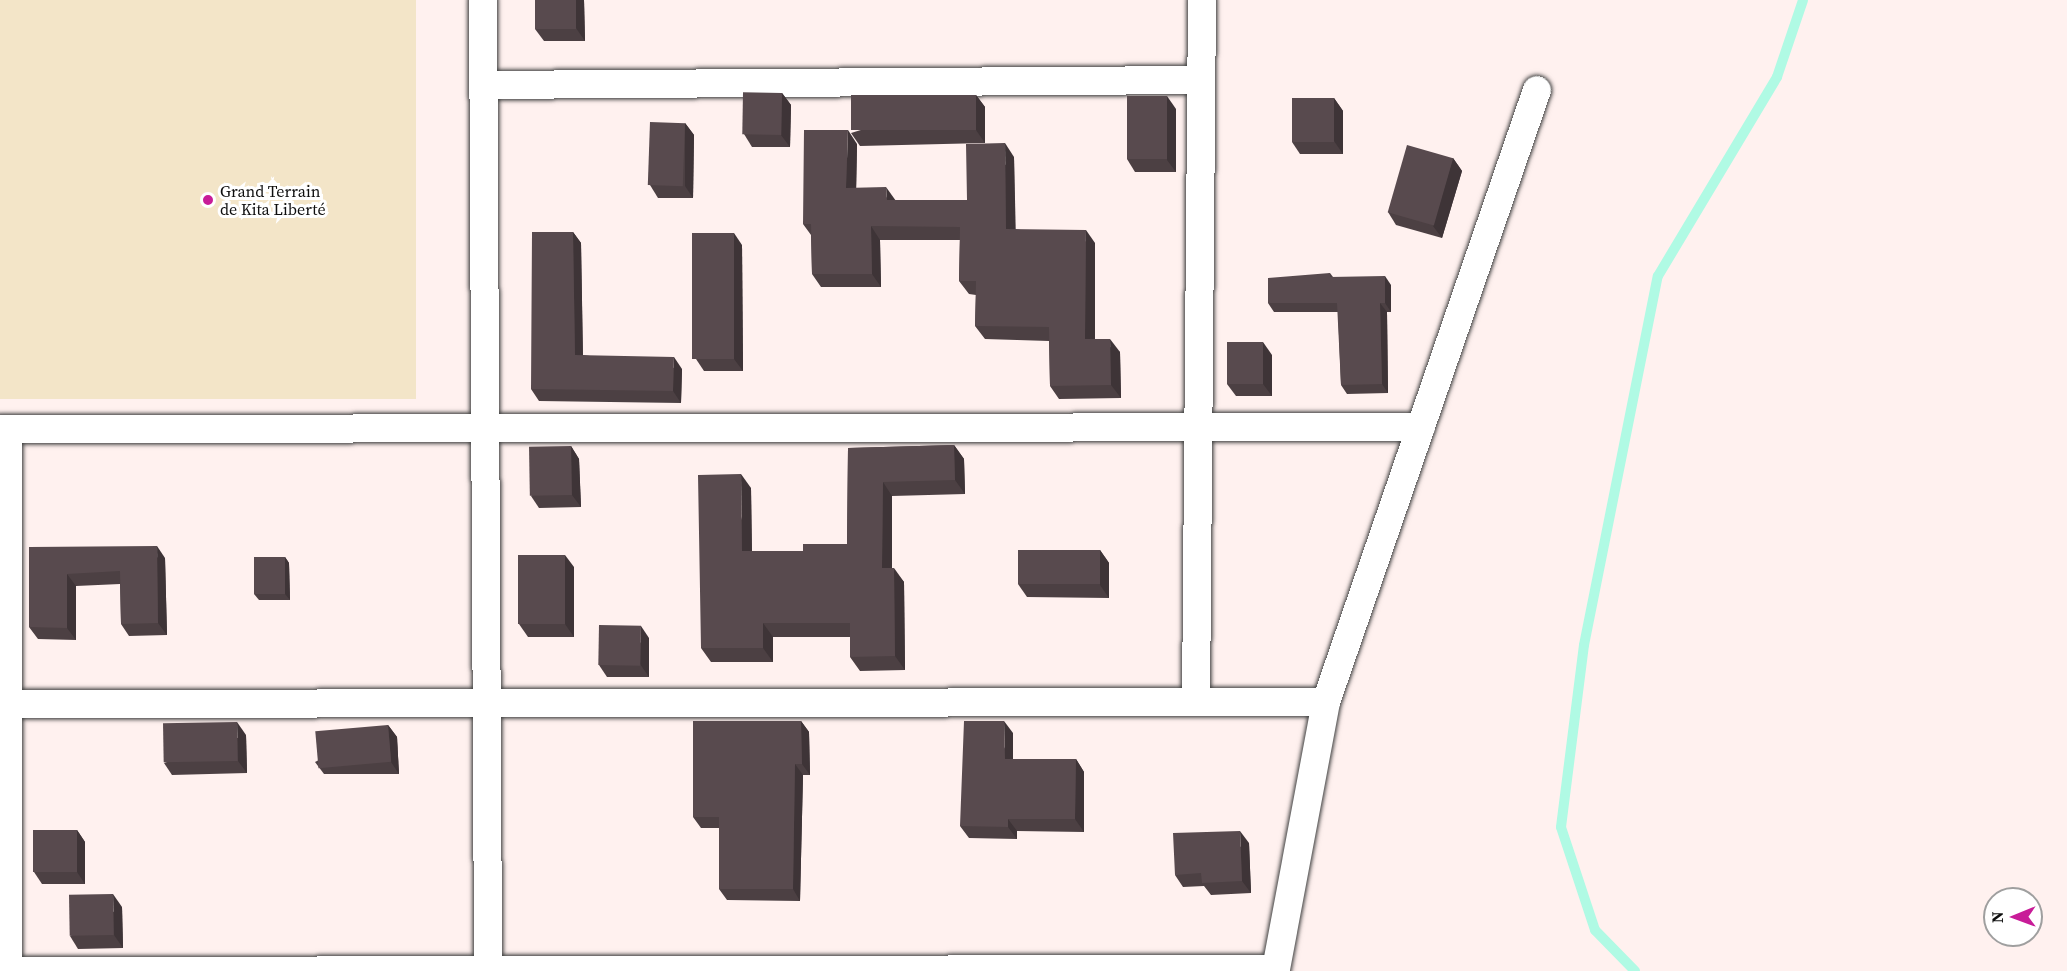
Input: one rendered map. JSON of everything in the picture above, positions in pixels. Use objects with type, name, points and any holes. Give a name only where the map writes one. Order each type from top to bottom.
[{"type":"street","points":[[483,0],[488,970]]},
{"type":"street","points":[[1196,702],[1202,0]]},
{"type":"street","points":[[483,85],[1201,80]]},
{"type":"street","points":[[0,971],[1275,969],[1326,702],[1537,90]]},
{"type":"street","points":[[8,971],[4,704],[4,429],[1421,427]]},
{"type":"street","points":[[4,704],[1326,702]]},
{"type":"shaded area","name":"Grand Terrain de Kita Liberté","points":[[0,0],[416,0],[416,399],[0,399]]},
{"type":"building","points":[[535,0],[576,0],[576,29],[535,29]]},
{"type":"building","points":[[743,92],[782,93],[781,135],[742,134]]},
{"type":"building","points":[[851,95],[976,95],[976,130],[851,130]]},
{"type":"building","points":[[1127,96],[1167,96],[1167,159],[1127,159]]},
{"type":"building","points":[[1292,98],[1334,98],[1334,142],[1292,142]]},
{"type":"building","points":[[650,122],[685,123],[683,186],[648,185]]},
{"type":"building","points":[[804,130],[848,130],[846,188],[886,187],[887,200],[967,200],[966,144],[1005,143],[1006,229],[1086,230],[1085,339],[1110,339],[1111,385],[1050,386],[1049,327],[975,326],[976,281],[959,281],[960,227],[871,226],[872,274],[812,274],[811,224],[803,224]]},
{"type":"building","points":[[1407,145],[1453,158],[1434,226],[1388,212]]},
{"type":"building","points":[[532,232],[573,232],[575,355],[674,357],[673,391],[531,389]]},
{"type":"building","points":[[692,233],[734,233],[734,359],[692,359]]},
{"type":"building","points":[[1330,273],[1330,277],[1385,276],[1385,303],[1380,303],[1382,384],[1341,385],[1337,303],[1268,303],[1268,278]]},
{"type":"building","points":[[1227,342],[1263,342],[1263,384],[1227,384]]},
{"type":"building","points":[[954,445],[955,480],[883,482],[882,568],[894,568],[895,656],[850,657],[850,623],[763,623],[763,648],[701,648],[698,475],[741,474],[742,551],[803,551],[803,544],[847,544],[848,448]]},
{"type":"building","points":[[571,446],[572,495],[530,496],[529,447]]},
{"type":"building","points":[[157,546],[158,623],[121,624],[120,571],[67,574],[67,628],[29,627],[29,547]]},
{"type":"building","points":[[1018,550],[1100,550],[1100,584],[1018,584]]},
{"type":"building","points":[[518,555],[565,555],[565,624],[518,624]]},
{"type":"building","points":[[254,557],[285,557],[285,594],[254,594]]},
{"type":"building","points":[[599,625],[641,626],[640,666],[598,665]]},
{"type":"building","points":[[693,721],[801,721],[802,764],[795,764],[793,889],[719,889],[719,817],[693,817]]},
{"type":"building","points":[[964,721],[1004,721],[1005,759],[1076,759],[1075,819],[1008,819],[1008,827],[960,826]]},
{"type":"building","points":[[237,722],[238,761],[164,762],[163,723]]},
{"type":"building","points":[[388,725],[391,762],[319,768],[315,731]]},
{"type":"building","points":[[33,830],[77,830],[77,872],[33,872]]},
{"type":"building","points":[[1240,831],[1242,881],[1202,883],[1201,873],[1175,875],[1173,833]]},
{"type":"building","points":[[113,894],[114,935],[70,936],[69,895]]},
{"type":"waterway","points":[[1635,971],[1595,930],[1561,827],[1584,645],[1658,276],[1777,77],[1803,0]]},
{"type":"place","name":"Grand Terrain de Kita Liberté","points":[[208,200]]}]
